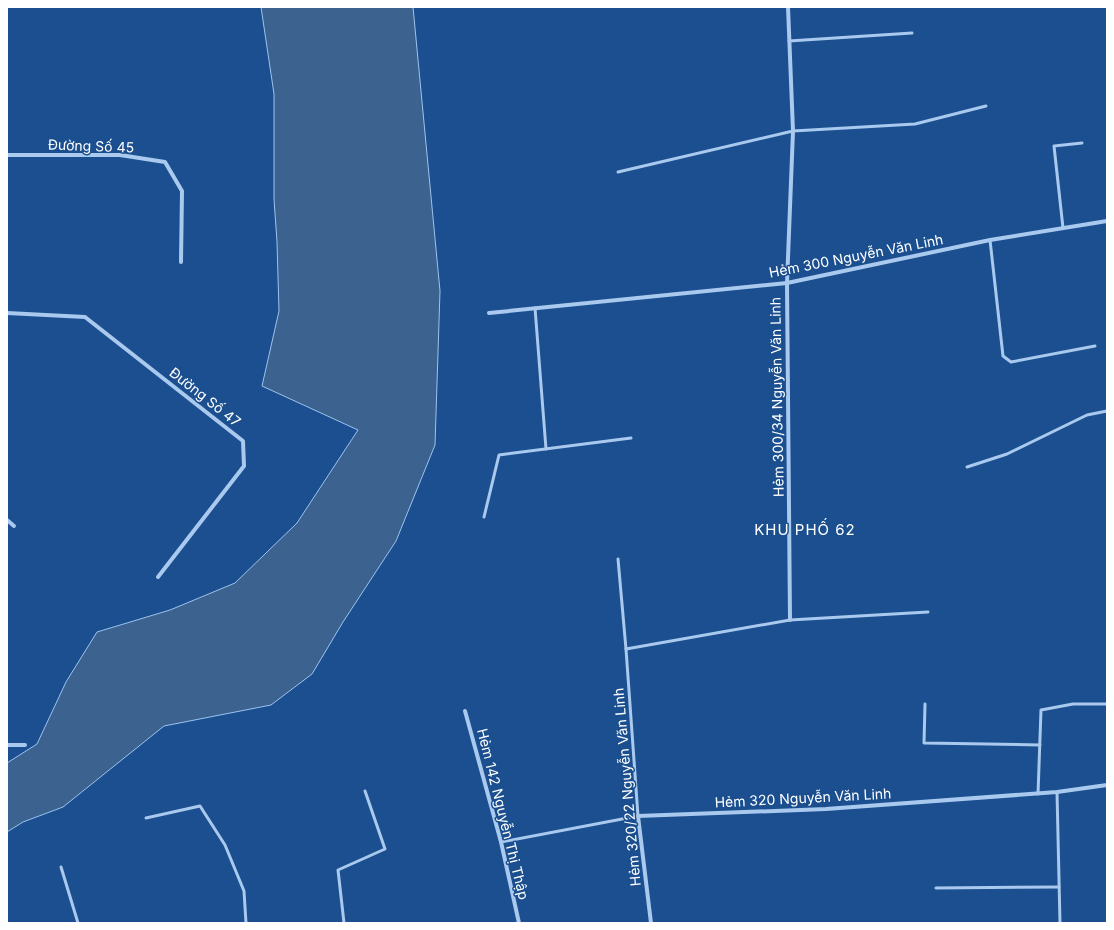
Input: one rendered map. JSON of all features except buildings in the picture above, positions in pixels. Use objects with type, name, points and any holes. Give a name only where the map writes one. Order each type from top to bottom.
[{"type":"street","name":"Hẻm 300/34 Nguyễn Văn Linh","points":[[788,7],[793,132],[787,283],[790,620]]},
{"type":"street","name":"Đường Số 45","points":[[7,155],[120,155],[165,162],[182,191],[181,262]]},
{"type":"street","name":"Hẻm 300 Nguyễn Văn Linh","points":[[489,313],[787,283],[990,240],[1107,221]]},
{"type":"street","name":"Đường Số 47","points":[[7,313],[85,317],[243,441],[244,466],[158,577]]},
{"type":"street","points":[[7,520],[14,526]]},
{"type":"street","name":"Hẻm 142 Nguyễn Thị Thập","points":[[465,711],[501,842],[519,923]]},
{"type":"street","points":[[7,745],[25,745]]},
{"type":"street","name":"Hẻm 320 Nguyễn Văn Linh","points":[[638,816],[826,809],[1038,794],[1107,785]]},
{"type":"street","name":"Hẻm 320/22 Nguyễn Văn Linh","points":[[638,816],[651,923]]},
{"type":"lane","points":[[789,41],[912,32]]},
{"type":"lane","points":[[618,172],[793,132],[915,124],[986,106]]},
{"type":"lane","points":[[1063,228],[1054,146],[1082,143]]},
{"type":"lane","points":[[990,240],[1003,356],[1011,362],[1095,346]]},
{"type":"lane","points":[[535,308],[546,449]]},
{"type":"lane","points":[[967,467],[1007,454],[1087,414],[1107,411]]},
{"type":"lane","points":[[484,517],[499,456],[631,438]]},
{"type":"lane","name":"Hẻm 320/22 Nguyễn Văn Linh","points":[[618,559],[638,816]]},
{"type":"lane","points":[[626,649],[790,620],[928,612]]},
{"type":"lane","points":[[925,704],[924,743],[1040,745]]},
{"type":"lane","points":[[1038,794],[1041,710],[1073,704],[1107,704]]},
{"type":"lane","points":[[344,923],[338,870],[385,849],[365,791]]},
{"type":"lane","points":[[1057,792],[1060,923]]},
{"type":"lane","points":[[146,818],[200,806],[225,845],[244,892],[246,923]]},
{"type":"lane","name":"Hẻm 320 Nguyễn Văn Linh","points":[[501,842],[638,816]]},
{"type":"lane","points":[[61,867],[78,923]]},
{"type":"lane","points":[[936,888],[1059,887]]},
{"type":"water","points":[[261,7],[413,7],[440,291],[435,445],[396,541],[343,622],[312,674],[271,705],[164,726],[63,807],[23,822],[7,832],[7,763],[37,744],[66,682],[97,632],[170,610],[235,583],[297,523],[358,430],[262,386],[279,311],[274,199],[274,94]]},
{"type":"district","name":"KHU PHỐ 62","points":[[805,530]]}]
